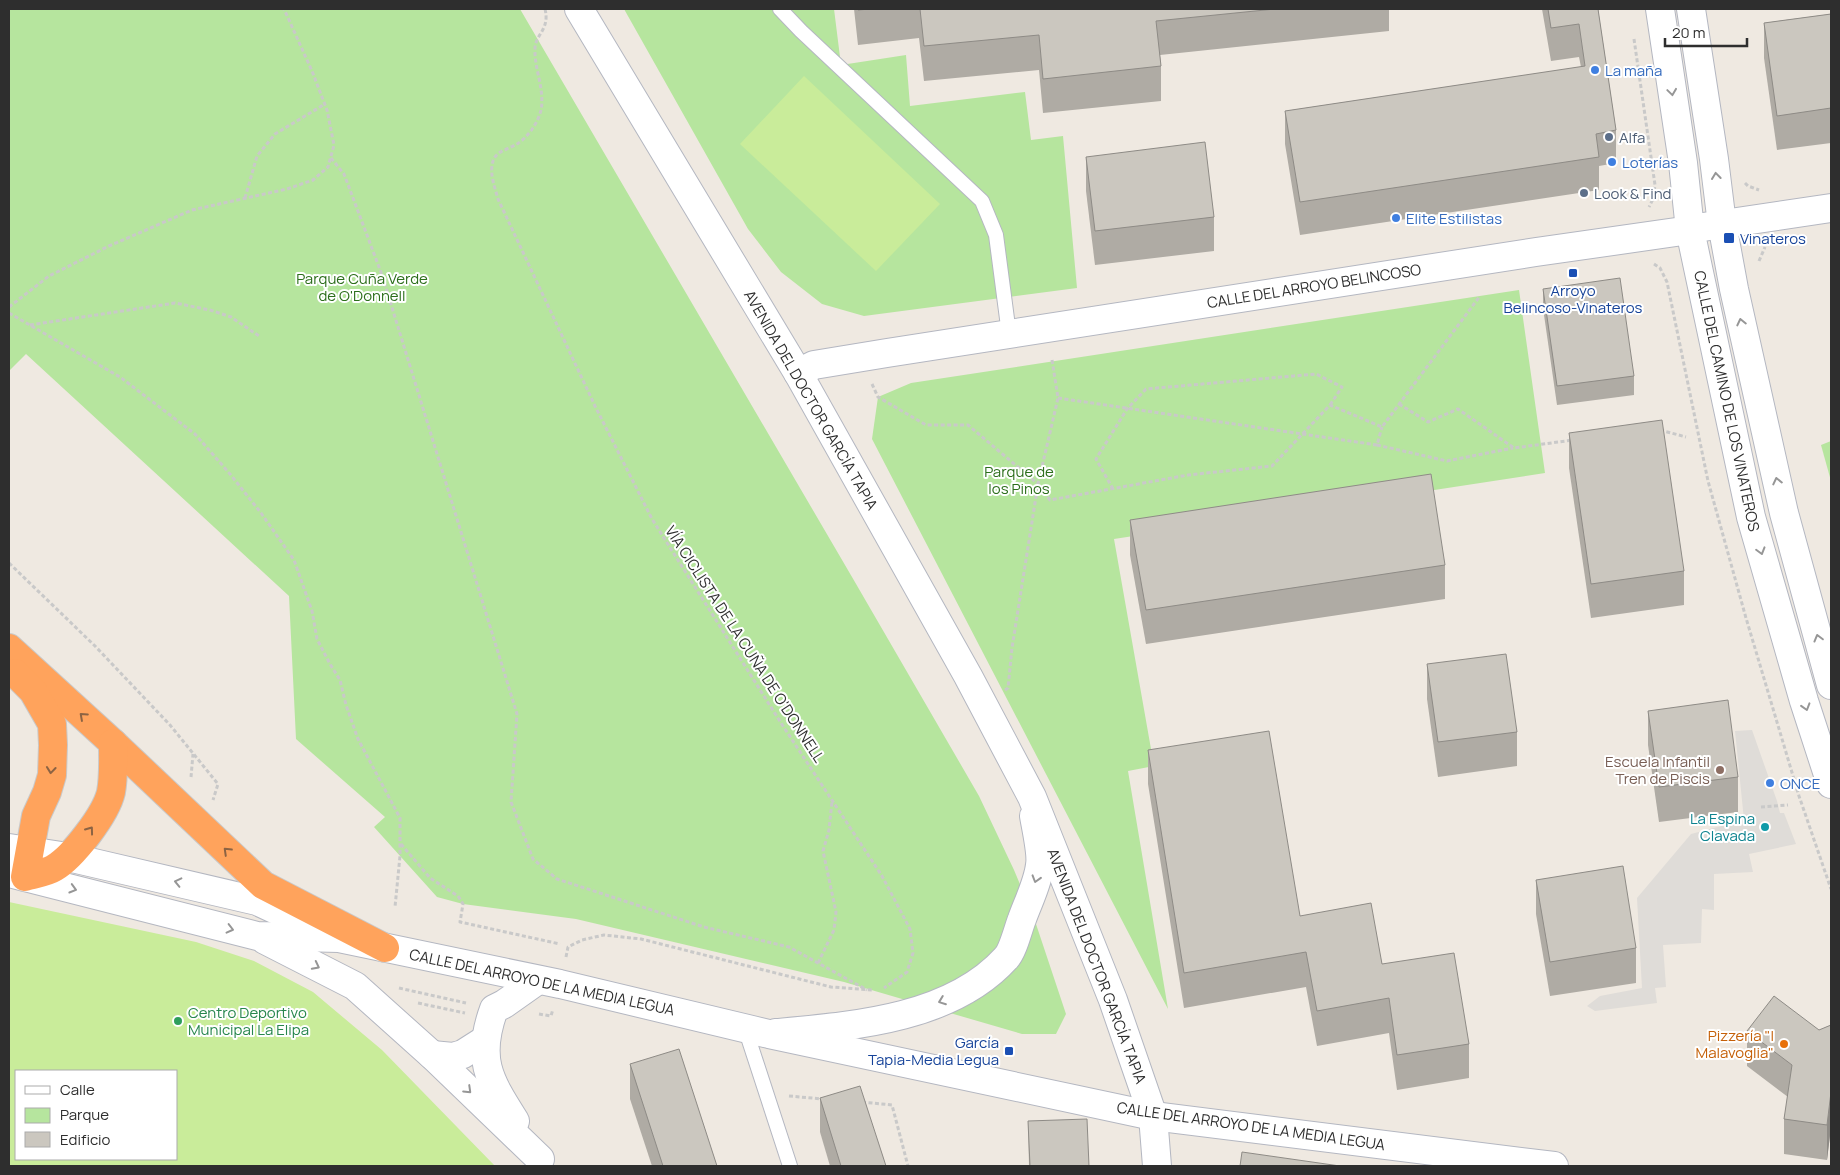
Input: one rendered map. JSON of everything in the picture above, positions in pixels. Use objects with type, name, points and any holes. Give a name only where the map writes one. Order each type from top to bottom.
[{"type":"highway","points":[[9,648],[263,885],[385,948]]},
{"type":"highway","points":[[9,667],[33,691],[52,724],[53,745],[52,775],[47,792],[18,862]]},
{"type":"highway","points":[[68,857],[92,830],[110,795],[113,775],[113,743]]},
{"type":"street","name":"AVENIDA DEL DOCTOR GARCÍA TAPIA","points":[[579,9],[798,373],[982,703],[1032,797],[1113,1000],[1153,1116],[1157,1166]]},
{"type":"street","name":"CALLE DEL CAMINO DE LOS VINATEROS","points":[[1660,9],[1683,163],[1690,230],[1752,517],[1804,701],[1831,784]]},
{"type":"street","name":"CALLE DEL CAMINO DE LOS VINATEROS","points":[[1691,9],[1722,224],[1734,289],[1784,513],[1831,685]]},
{"type":"street","name":"CALLE DEL ARROYO BELINCOSO","points":[[798,373],[814,365],[862,357],[1831,208]]},
{"type":"street","name":"AVENIDA DEL DOCTOR GARCÍA TAPIA","points":[[757,1031],[839,1027],[894,1017],[943,1001],[974,985],[1008,957],[1041,864],[1032,797]]},
{"type":"street","name":"CALLE DEL ARROYO DE LA MEDIA LEGUA","points":[[18,862],[68,857],[257,901],[338,938]]},
{"type":"street","name":"CALLE DEL ARROYO DE LA MEDIA LEGUA","points":[[18,862],[257,936],[338,938],[538,980],[757,1031],[1153,1116],[1523,1164],[1554,1166]]},
{"type":"street","points":[[257,936],[356,986],[432,1055],[542,1163]]},
{"type":"street","points":[[538,980],[494,1009],[485,1040],[485,1063],[496,1090],[542,1163]]},
{"type":"street","points":[[432,1055],[453,1057],[463,1054],[485,1040]]},
{"type":"lane","points":[[780,9],[982,201],[996,235],[1009,334]]},
{"type":"lane","points":[[757,1031],[766,1094],[790,1166]]},
{"type":"path","points":[[9,307],[49,276],[109,246],[192,210],[287,189],[312,180],[328,167],[334,145],[325,104],[284,9]]},
{"type":"path","name":"VÍA CICLISTA DE LA CUÑA DE O'DONNELL","points":[[546,9],[545,28],[535,47],[542,88],[541,110],[534,128],[518,143],[498,153],[493,160],[492,169],[498,199],[595,406],[652,519],[882,876],[910,929],[913,953],[907,972],[887,988],[870,991],[831,987],[641,939],[604,935],[582,940],[568,947]]},
{"type":"path","points":[[1634,37],[1655,185],[1653,199],[1648,208],[1643,212]]},
{"type":"path","points":[[245,198],[257,156],[274,134],[325,104]]},
{"type":"path","points":[[331,158],[344,174],[382,275],[517,714],[511,802],[534,859],[557,879],[704,927],[789,948],[870,991]]},
{"type":"path","points":[[1649,260],[1660,268],[1667,282],[1708,481],[1796,787],[1831,889]]},
{"type":"path","points":[[1376,445],[1382,426],[1480,296]]},
{"type":"path","points":[[29,325],[175,303],[210,310],[231,317],[259,336]]},
{"type":"path","points":[[9,313],[120,377],[195,434],[230,474],[294,560],[312,611],[317,640],[340,680],[346,705],[358,739],[400,818],[395,907]]},
{"type":"path","points":[[862,357],[878,397],[926,425],[968,425],[1038,484],[1050,500],[1114,489],[1188,474],[1272,466],[1330,405],[1342,387],[1316,374],[1146,389],[1127,408],[1096,459],[1114,489]]},
{"type":"path","points":[[982,703],[1008,688],[1012,648],[1038,484],[1058,398],[1052,360]]},
{"type":"path","points":[[1058,398],[1376,445],[1447,461],[1514,448],[1579,439]]},
{"type":"path","points":[[1399,404],[1428,422],[1458,409],[1514,448]]},
{"type":"path","points":[[1330,405],[1382,426]]},
{"type":"path","points":[[1654,428],[1686,437]]},
{"type":"path","points":[[9,564],[170,725],[218,784],[212,801],[207,796]]},
{"type":"path","points":[[190,780],[193,754]]},
{"type":"path","points":[[818,963],[834,930],[836,912],[823,851],[829,830],[832,801]]},
{"type":"path","points":[[1761,807],[1788,805]]},
{"type":"path","points":[[400,844],[430,878],[458,896],[463,904],[460,922],[560,944]]},
{"type":"path","points":[[392,986],[473,1004]]},
{"type":"path","points":[[414,1002],[471,1015]]},
{"type":"path","points":[[766,1094],[826,1099]]},
{"type":"path","points":[[854,1102],[892,1105],[908,1166]]},
{"type":"green space","name":"Parque Cuña Verde de O'Donnell","points":[[9,9],[520,9],[979,796],[1034,918],[1066,1014],[1056,1034],[1022,1034],[844,982],[576,919],[463,904],[437,897],[374,827],[385,817],[296,739],[289,596],[26,354],[9,371]]},
{"type":"green space","points":[[624,9],[834,9],[841,65],[906,55],[910,106],[1025,92],[1031,140],[1063,136],[1077,288],[864,316],[822,304],[781,272],[748,229]]},
{"type":"green space","points":[[804,76],[940,204],[876,271],[740,144]]},
{"type":"green space","name":"Parque de los Pinos","points":[[1519,290],[1545,473],[1114,539],[1154,766],[1128,771],[1168,1009],[872,439],[878,397],[911,383]]},
{"type":"green space","points":[[1831,441],[1831,481],[1821,445]]},
{"type":"green space","name":"Centro Deportivo Municipal La Elipa","points":[[9,902],[196,942],[254,961],[313,992],[382,1050],[495,1166],[9,1166]]},
{"type":"shaded area","points":[[1752,730],[1780,813],[1784,813],[1796,844],[1749,854],[1753,872],[1714,874],[1714,910],[1702,909],[1701,943],[1663,945],[1666,987],[1655,988],[1657,1003],[1595,1011],[1587,1006],[1600,996],[1642,988],[1637,898],[1691,834],[1744,820],[1735,731]]},
{"type":"building","points":[[920,9],[1275,9],[1156,21],[1161,66],[1043,79],[1039,35],[924,46]]},
{"type":"building","points":[[1548,9],[1598,9],[1616,130],[1596,134],[1599,157],[1300,202],[1285,111],[1585,66],[1579,24],[1551,28]]},
{"type":"building","points":[[1831,14],[1831,108],[1777,116],[1764,23]]},
{"type":"building","points":[[1205,142],[1214,217],[1095,231],[1086,157]]},
{"type":"building","points":[[1620,278],[1634,376],[1557,386],[1543,289]]},
{"type":"building","points":[[1662,420],[1684,571],[1591,584],[1569,433]]},
{"type":"building","points":[[1431,474],[1445,565],[1146,610],[1130,520]]},
{"type":"building","points":[[1506,654],[1517,732],[1438,742],[1427,664]]},
{"type":"building","points":[[1728,700],[1738,777],[1659,787],[1648,711]]},
{"type":"building","points":[[1269,731],[1300,916],[1371,903],[1382,964],[1454,953],[1469,1044],[1397,1055],[1389,998],[1317,1011],[1306,952],[1184,973],[1148,750]]},
{"type":"building","points":[[1623,866],[1636,948],[1550,962],[1536,880]]},
{"type":"building","points":[[1774,996],[1819,1030],[1831,1025],[1831,1092],[1827,1125],[1784,1119],[1792,1065],[1747,1031]]},
{"type":"building","points":[[679,1049],[717,1166],[663,1166],[630,1064]]},
{"type":"building","points":[[860,1086],[886,1166],[841,1166],[820,1098]]},
{"type":"building","points":[[1087,1119],[1089,1166],[1030,1166],[1028,1121]]},
{"type":"building","points":[[1242,1152],[1340,1166],[1240,1166]]},
{"type":"place","name":"La maña","points":[[1595,70]]},
{"type":"place","name":"Alfa","points":[[1609,137]]},
{"type":"place","name":"Loterías","points":[[1612,162]]},
{"type":"place","name":"Look & Find","points":[[1584,193]]},
{"type":"place","name":"Elite Estilistas","points":[[1396,218]]},
{"type":"place","name":"Vinateros","points":[[1729,238]]},
{"type":"place","name":"Arroyo Belincoso-Vinateros","points":[[1573,273]]},
{"type":"place","name":"Escuela Infantil Tren de Piscis","points":[[1720,770]]},
{"type":"place","name":"ONCE","points":[[1770,783]]},
{"type":"place","name":"La Espina Clavada","points":[[1765,827]]},
{"type":"place","name":"Centro Deportivo Municipal La Elipa","points":[[178,1021]]},
{"type":"place","name":"Pizzería \"I Malavoglia\"","points":[[1784,1044]]},
{"type":"place","name":"García Tapia-Media Legua","points":[[1009,1051]]}]
